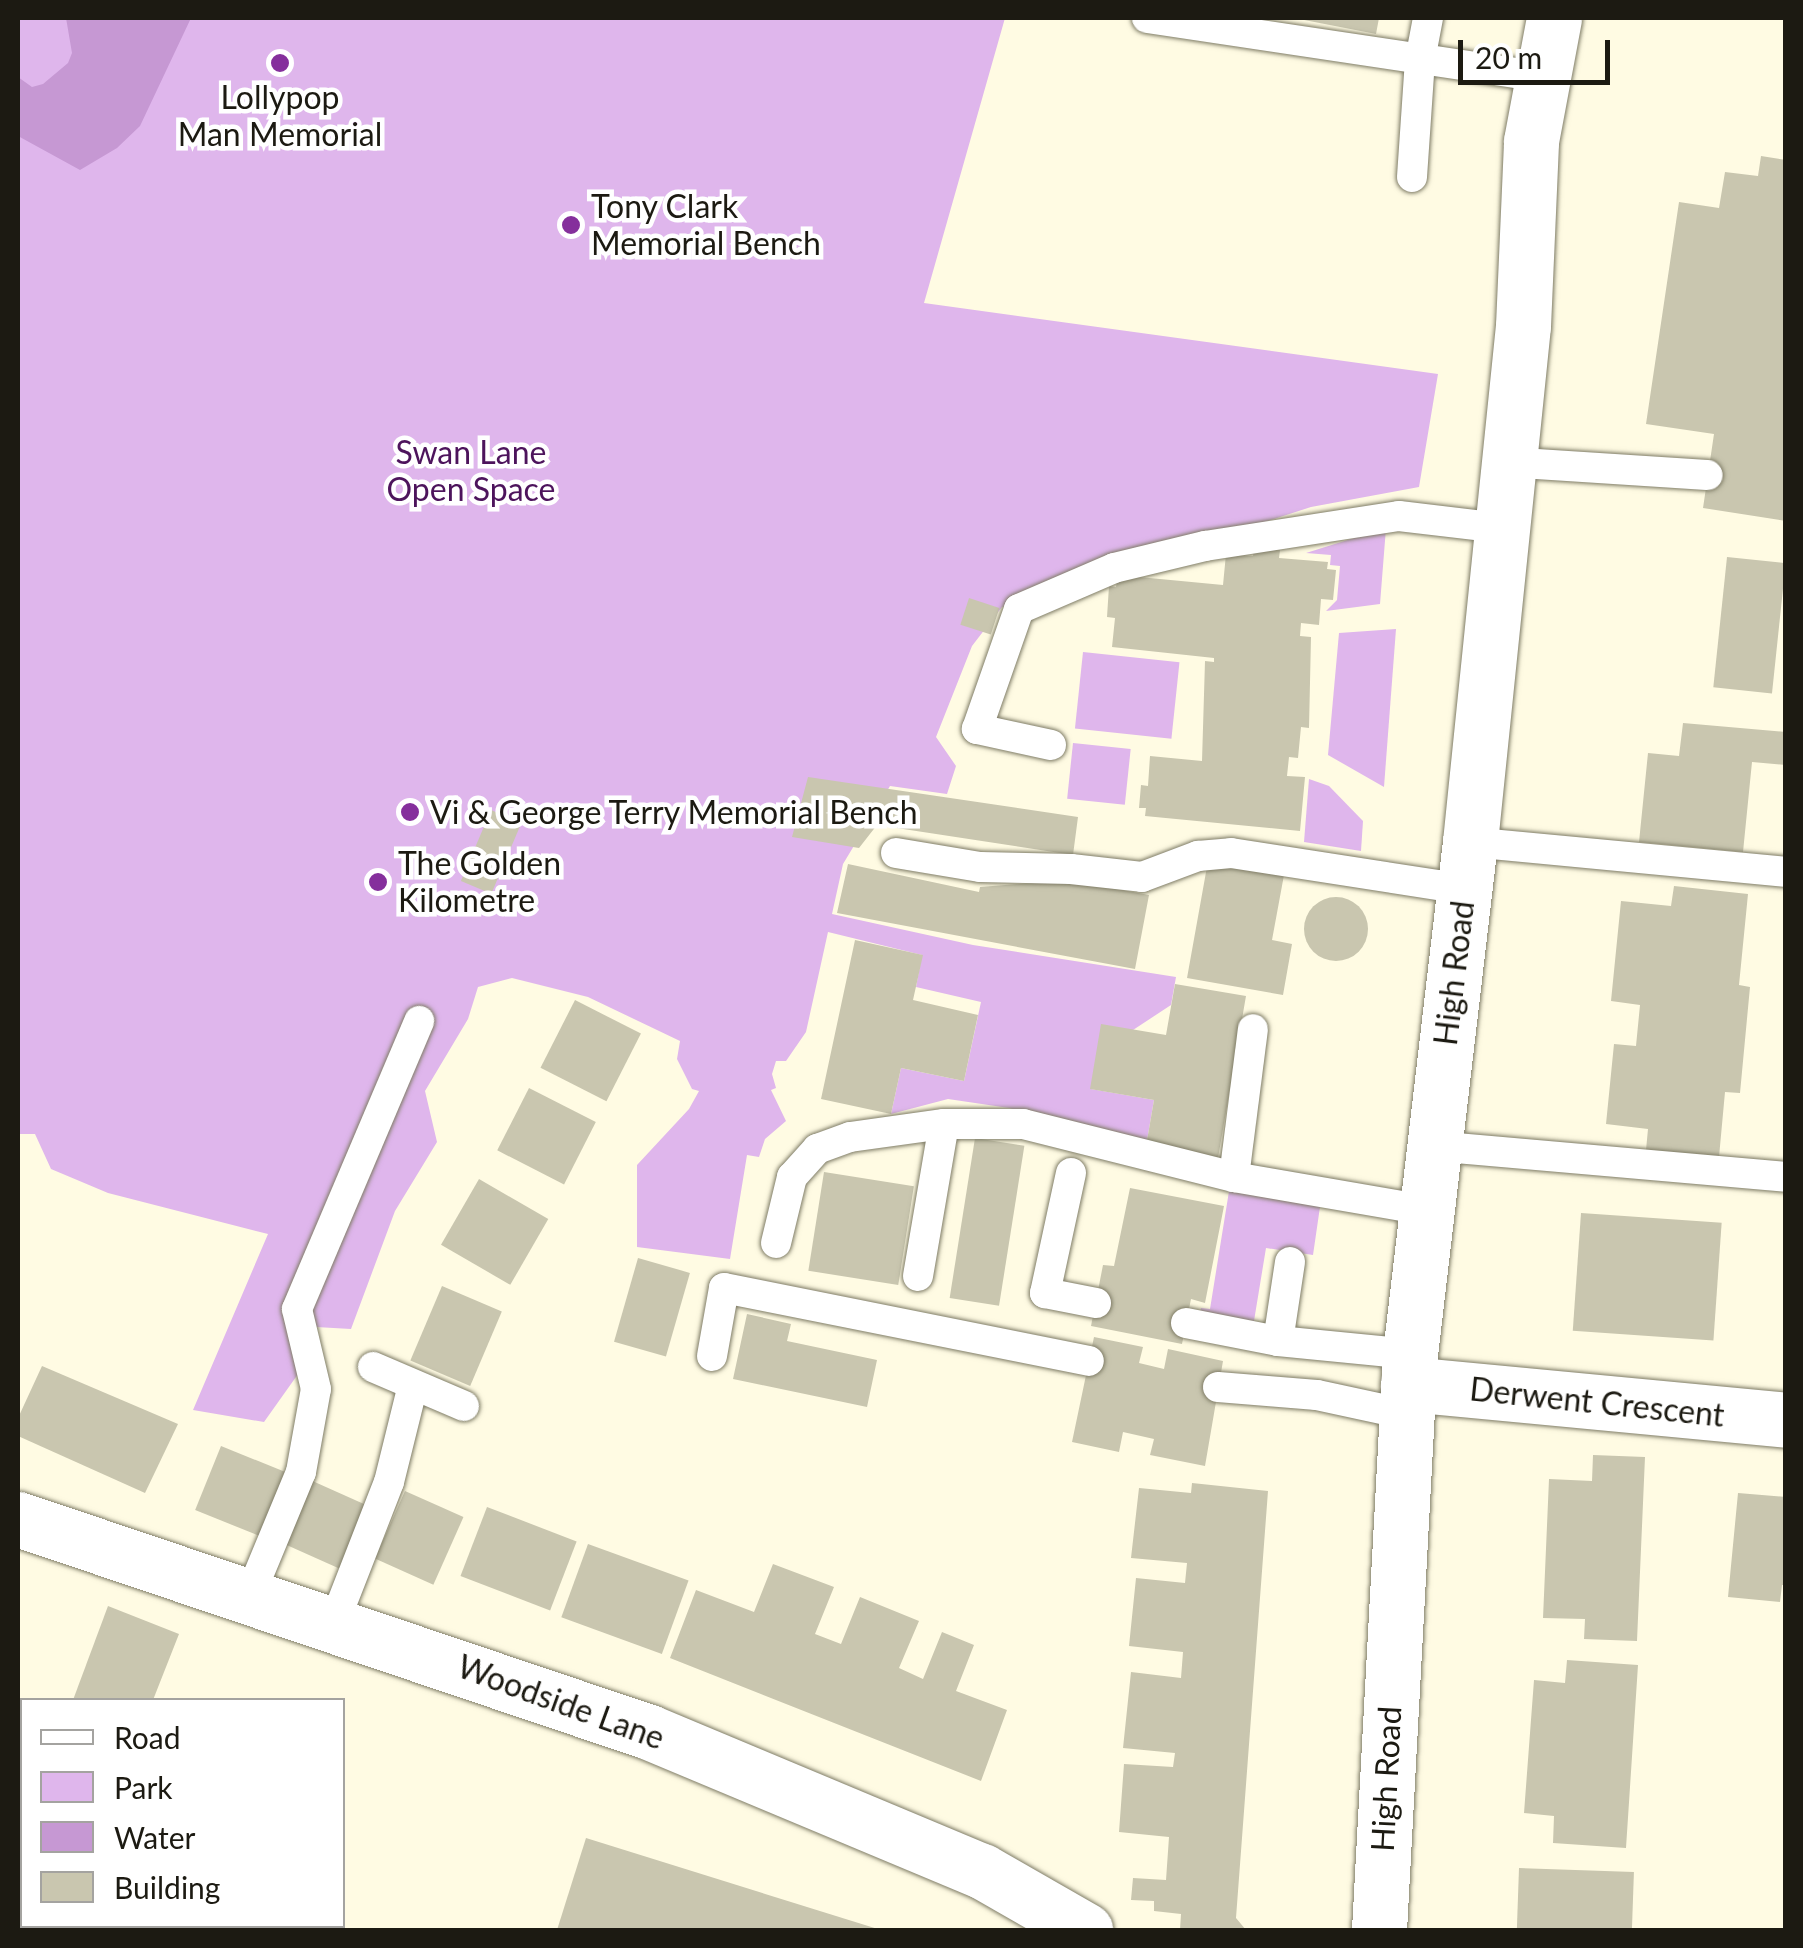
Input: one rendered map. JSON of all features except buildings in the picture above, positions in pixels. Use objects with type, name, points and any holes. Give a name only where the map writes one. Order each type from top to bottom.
[{"type":"main road","name":"High Road","points":[[1379,1930],[1408,1384],[1467,865],[1498,528],[1523,326],[1531,141],[1554,18]]},
{"type":"main road","name":"Derwent Crescent","points":[[1408,1384],[1785,1416]]},
{"type":"main road","name":"Woodside Lane","points":[[18,1519],[649,1732],[982,1871],[1085,1930]]},
{"type":"lane","points":[[1147,18],[1542,78]]},
{"type":"lane","points":[[1412,177],[1420,60],[1428,18]]},
{"type":"lane","points":[[1506,462],[1708,475]]},
{"type":"lane","points":[[1051,744],[977,729],[1019,610],[1114,568],[1205,546],[1399,516],[1498,528]]},
{"type":"lane","points":[[896,852],[980,867],[1071,869],[1142,877],[1198,856],[1231,852],[1467,865],[1786,872]]},
{"type":"lane","points":[[250,1595],[301,1472],[316,1389],[297,1310],[418,1022]]},
{"type":"lane","points":[[1234,1177],[1253,1029]]},
{"type":"lane","points":[[918,1276],[944,1124]]},
{"type":"lane","points":[[776,1243],[792,1177],[817,1149],[850,1137],[944,1124],[1024,1124],[1234,1177],[1426,1210]]},
{"type":"lane","points":[[1434,1146],[1786,1176]]},
{"type":"lane","points":[[1071,1174],[1045,1292],[1096,1303]]},
{"type":"lane","points":[[1278,1342],[1290,1262]]},
{"type":"lane","points":[[712,1356],[724,1288],[1089,1361]]},
{"type":"lane","points":[[1186,1323],[1278,1342],[1408,1384]]},
{"type":"lane","points":[[373,1367],[464,1406]]},
{"type":"lane","points":[[334,1623],[389,1482],[413,1384]]},
{"type":"lane","points":[[1218,1387],[1317,1395],[1408,1384]]},
{"type":"green space","name":"Swan Lane Open Space","points":[[18,18],[1005,18],[924,303],[1438,374],[1419,487],[1311,507],[1002,607],[972,646],[936,737],[956,766],[947,794],[890,786],[843,864],[832,914],[973,945],[1176,977],[1171,1005],[1133,1030],[1091,1089],[1154,1100],[1146,1146],[1009,1108],[948,1099],[891,1114],[901,1068],[964,1081],[981,1002],[916,987],[922,955],[828,932],[806,1032],[786,1061],[776,1061],[772,1074],[776,1088],[771,1090],[786,1121],[765,1139],[759,1157],[747,1155],[730,1259],[637,1247],[637,1165],[689,1109],[699,1091],[692,1089],[677,1059],[680,1041],[588,997],[512,978],[478,987],[468,1019],[425,1091],[437,1142],[395,1211],[351,1329],[316,1327],[313,1353],[264,1422],[193,1410],[268,1234],[108,1193],[51,1169],[35,1134],[18,1134]]},
{"type":"green space","points":[[1386,528],[1380,604],[1326,611],[1337,600],[1340,566],[1330,565],[1331,555],[1306,553]]},
{"type":"green space","points":[[1396,629],[1384,787],[1328,755],[1339,633]]},
{"type":"green space","points":[[1083,652],[1179,662],[1171,739],[1075,729]]},
{"type":"green space","points":[[1073,743],[1131,749],[1125,805],[1067,799]]},
{"type":"green space","points":[[1309,779],[1329,786],[1363,821],[1361,851],[1304,842]]},
{"type":"green space","points":[[1230,1185],[1321,1200],[1313,1255],[1266,1248],[1254,1321],[1200,1313],[1201,1308],[1210,1309]]},
{"type":"water","points":[[66,18],[191,18],[140,126],[117,148],[80,170],[18,136],[18,77],[32,87],[43,84],[68,63],[72,53]]},
{"type":"place","name":"Lollypop Man Memorial","points":[[280,63]]},
{"type":"place","name":"Tony Clark Memorial Bench","points":[[571,225]]},
{"type":"place","name":"Vi & George Terry Memorial Bench","points":[[410,812]]},
{"type":"place","name":"The Golden Kilometre","points":[[378,882]]}]
